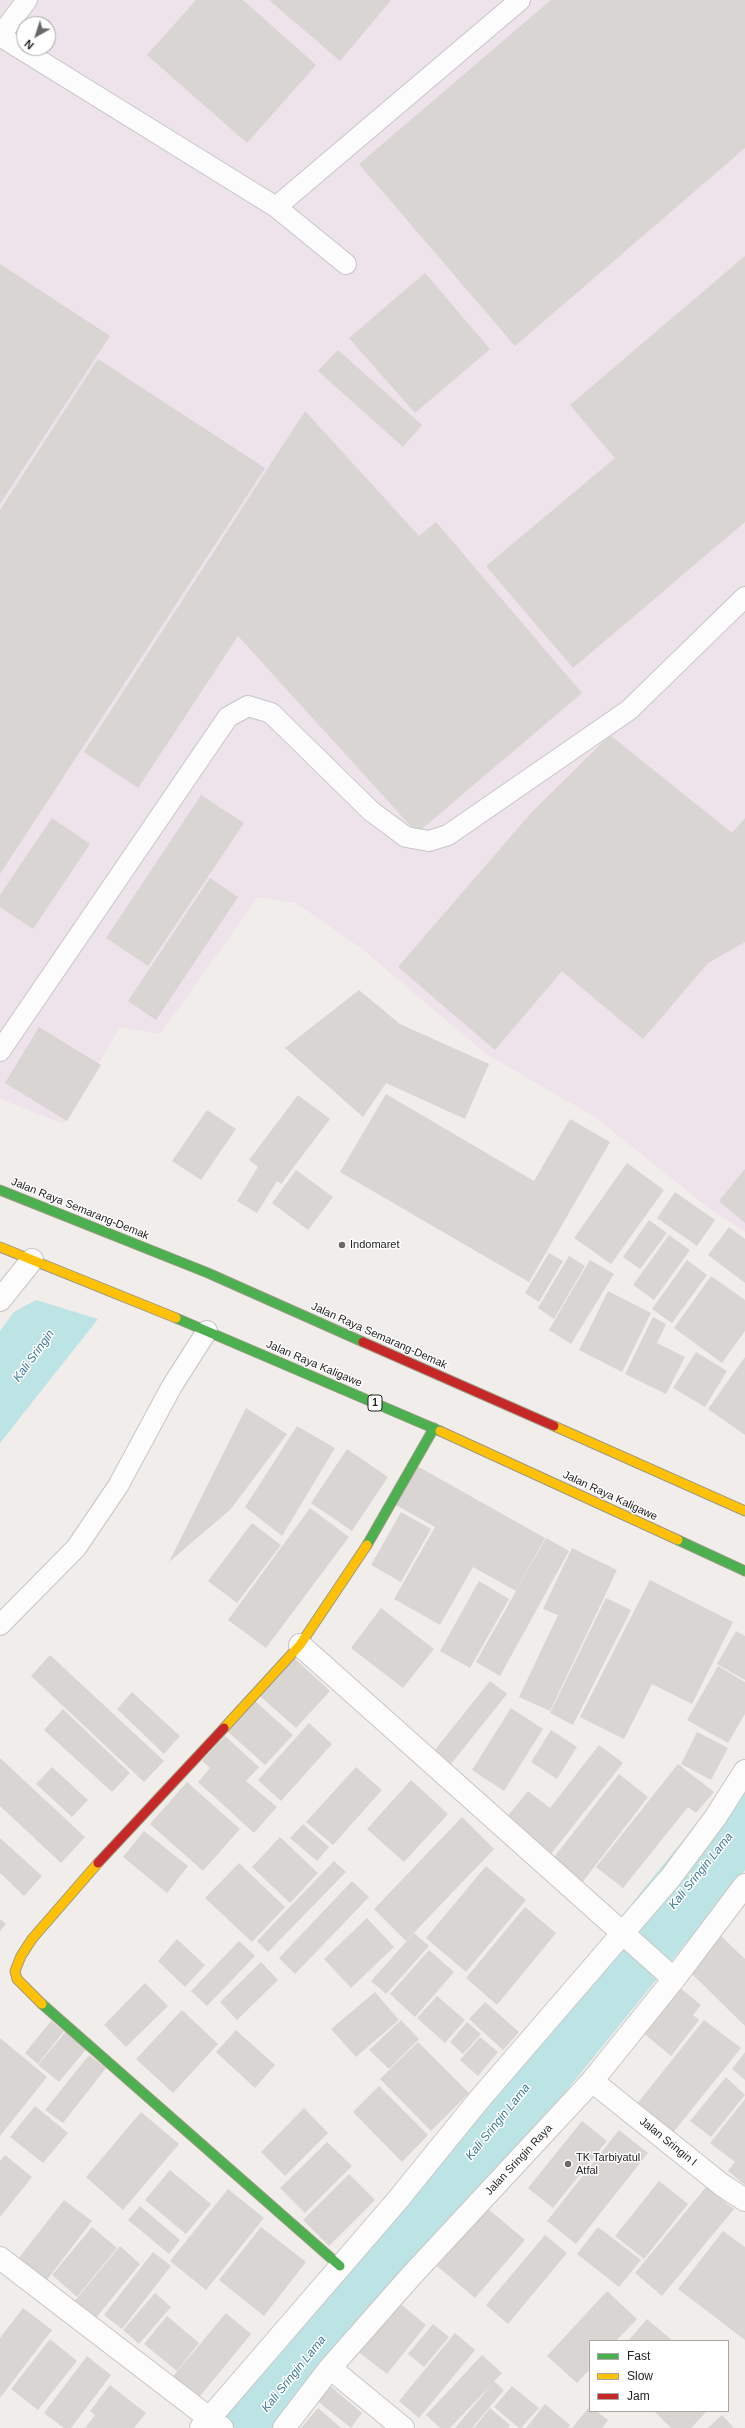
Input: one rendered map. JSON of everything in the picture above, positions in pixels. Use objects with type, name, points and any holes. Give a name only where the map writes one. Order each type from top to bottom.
[{"type":"main road","name":"Jalan Raya Semarang-Demak","points":[[0,1190],[208,1273],[745,1511]]},
{"type":"main road","name":"Jalan Raya Kaligawe","points":[[0,1247],[207,1331],[434,1428],[745,1571]]},
{"type":"main road","points":[[340,2266],[34,1996],[17,1979],[15,1971],[21,1956],[32,1939],[65,1899],[300,1645],[366,1548],[434,1428]]},
{"type":"street","points":[[0,1300],[32,1260]]},
{"type":"street","points":[[300,1645],[668,1974]]},
{"type":"street","points":[[0,2258],[213,2425],[340,2266],[396,2202],[478,2101],[624,1936],[715,1818],[745,1771]]},
{"type":"street","name":"Jalan Sringin Raya","points":[[284,2428],[330,2368],[411,2276],[592,2081],[668,1974],[745,1885]]},
{"type":"street","name":"Jalan Sringin I","points":[[592,2081],[722,2185],[745,2200]]},
{"type":"street","points":[[330,2368],[403,2428]]},
{"type":"lane","points":[[27,0],[0,36],[276,207],[346,264]]},
{"type":"lane","points":[[276,207],[520,0]]},
{"type":"lane","points":[[0,1052],[228,717],[248,706],[271,712],[371,811],[406,837],[429,841],[448,836],[628,710],[745,597]]},
{"type":"lane","points":[[0,1625],[76,1548],[118,1486],[172,1386],[207,1331]]},
{"type":"shaded area","points":[[0,0],[745,0],[745,1232],[711,1210],[595,1117],[486,1054],[361,948],[296,903],[258,897],[160,1034],[120,1027],[63,1124],[0,1099]]},
{"type":"water","name":"Kali Sringin","points":[[36,1300],[98,1319],[0,1443],[0,1331],[14,1312]]},
{"type":"building","points":[[196,0],[243,0],[316,65],[247,143],[147,55]]},
{"type":"building","points":[[269,0],[391,0],[340,61]]},
{"type":"building","points":[[551,0],[745,0],[745,148],[515,346],[359,164]]},
{"type":"building","points":[[745,256],[745,522],[573,668],[486,566],[615,458],[570,405]]},
{"type":"building","points":[[0,264],[110,336],[0,504]]},
{"type":"building","points":[[425,273],[490,349],[415,413],[349,338]]},
{"type":"building","points":[[338,350],[422,425],[403,447],[318,371]]},
{"type":"building","points":[[98,359],[265,468],[0,874],[0,510]]},
{"type":"building","points":[[305,411],[419,536],[436,522],[582,693],[417,833],[238,636],[138,788],[84,752]]},
{"type":"building","points":[[610,735],[732,833],[745,818],[745,942],[708,963],[643,1039],[562,971],[495,1050],[398,967],[531,813]]},
{"type":"building","points":[[201,795],[244,823],[148,966],[106,938]]},
{"type":"building","points":[[52,818],[90,844],[33,929],[0,907],[0,895]]},
{"type":"building","points":[[210,878],[238,897],[156,1020],[128,1001]]},
{"type":"building","points":[[359,990],[400,1024],[489,1064],[465,1119],[386,1083],[363,1117],[285,1048]]},
{"type":"building","points":[[39,1027],[101,1065],[67,1121],[5,1083]]},
{"type":"building","points":[[386,1094],[534,1181],[570,1119],[610,1142],[529,1282],[340,1172]]},
{"type":"building","points":[[298,1095],[330,1119],[281,1184],[277,1181],[257,1213],[237,1201],[258,1167],[249,1160]]},
{"type":"building","points":[[207,1110],[236,1129],[201,1180],[172,1161]]},
{"type":"building","points":[[627,1163],[664,1190],[611,1264],[574,1238]]},
{"type":"building","points":[[745,1169],[745,1223],[719,1201]]},
{"type":"building","points":[[296,1170],[333,1197],[308,1230],[272,1203]]},
{"type":"building","points":[[675,1192],[715,1220],[697,1246],[657,1218]]},
{"type":"building","points":[[649,1220],[667,1233],[640,1269],[623,1257]]},
{"type":"building","points":[[729,1227],[745,1239],[745,1283],[708,1255]]},
{"type":"building","points":[[669,1235],[690,1250],[654,1300],[633,1285]]},
{"type":"building","points":[[549,1253],[563,1261],[539,1302],[525,1293]]},
{"type":"building","points":[[569,1256],[585,1266],[554,1319],[538,1308]]},
{"type":"building","points":[[590,1260],[614,1274],[571,1344],[549,1330]]},
{"type":"building","points":[[687,1260],[707,1275],[672,1323],[652,1309]]},
{"type":"building","points":[[711,1276],[745,1300],[745,1331],[722,1363],[674,1328]]},
{"type":"building","points":[[608,1291],[651,1313],[622,1372],[579,1350]]},
{"type":"building","points":[[653,1317],[666,1324],[657,1343],[685,1357],[666,1394],[625,1374]]},
{"type":"building","points":[[696,1352],[727,1371],[705,1407],[673,1388]]},
{"type":"building","points":[[745,1357],[745,1435],[708,1409]]},
{"type":"building","points":[[246,1408],[287,1434],[231,1509],[169,1562]]},
{"type":"building","points":[[297,1426],[335,1448],[282,1536],[245,1507]]},
{"type":"building","points":[[347,1449],[388,1477],[352,1531],[311,1503]]},
{"type":"building","points":[[417,1466],[545,1538],[516,1591],[473,1567],[440,1625],[394,1599],[435,1527],[396,1505]]},
{"type":"building","points":[[310,1508],[349,1537],[266,1648],[228,1620]]},
{"type":"building","points":[[401,1512],[431,1529],[401,1582],[371,1565]]},
{"type":"building","points":[[252,1523],[281,1545],[237,1603],[208,1581]]},
{"type":"building","points":[[546,1538],[569,1551],[500,1676],[476,1662]]},
{"type":"building","points":[[572,1548],[617,1570],[550,1711],[519,1697],[558,1615],[543,1609]]},
{"type":"building","points":[[650,1580],[733,1622],[692,1704],[652,1684],[624,1739],[580,1717]]},
{"type":"building","points":[[479,1581],[509,1599],[470,1668],[440,1651]]},
{"type":"building","points":[[606,1598],[631,1610],[573,1725],[550,1713]]},
{"type":"building","points":[[381,1608],[434,1649],[403,1688],[351,1648]]},
{"type":"building","points":[[736,1631],[745,1636],[745,1680],[717,1664]]},
{"type":"building","points":[[50,1655],[164,1761],[144,1782],[31,1676]]},
{"type":"building","points":[[294,1658],[330,1691],[296,1728],[260,1696]]},
{"type":"building","points":[[718,1666],[745,1682],[745,1714],[728,1743],[687,1720]]},
{"type":"building","points":[[490,1681],[507,1694],[447,1769],[430,1756]]},
{"type":"building","points":[[132,1692],[180,1736],[164,1754],[117,1709]]},
{"type":"building","points":[[255,1701],[293,1735],[265,1765],[227,1731]]},
{"type":"building","points":[[511,1708],[543,1729],[504,1791],[472,1770]]},
{"type":"building","points":[[63,1709],[130,1773],[112,1792],[44,1730]]},
{"type":"building","points":[[309,1723],[332,1744],[281,1801],[258,1780]]},
{"type":"building","points":[[551,1730],[577,1747],[557,1779],[531,1762]]},
{"type":"building","points":[[697,1732],[728,1748],[711,1780],[681,1764]]},
{"type":"building","points":[[225,1736],[259,1767],[246,1781],[277,1807],[254,1833],[198,1782],[210,1768],[202,1761]]},
{"type":"building","points":[[599,1745],[623,1763],[547,1859],[502,1823],[528,1791],[550,1808]]},
{"type":"building","points":[[0,1758],[85,1837],[61,1863],[0,1806]]},
{"type":"building","points":[[678,1764],[714,1792],[696,1813],[688,1807],[623,1888],[596,1867]]},
{"type":"building","points":[[52,1767],[88,1800],[72,1817],[36,1784]]},
{"type":"building","points":[[356,1767],[382,1790],[333,1845],[306,1822]]},
{"type":"building","points":[[619,1774],[648,1797],[578,1888],[548,1865]]},
{"type":"building","points":[[411,1780],[448,1814],[404,1862],[367,1829]]},
{"type":"building","points":[[187,1782],[240,1829],[203,1871],[150,1824]]},
{"type":"building","points":[[462,1817],[494,1849],[406,1941],[374,1909]]},
{"type":"building","points":[[303,1824],[329,1847],[317,1861],[290,1838]]},
{"type":"building","points":[[144,1831],[188,1866],[167,1893],[123,1857]]},
{"type":"building","points":[[280,1837],[318,1873],[290,1903],[252,1867]]},
{"type":"building","points":[[0,1838],[42,1876],[24,1896],[0,1873]]},
{"type":"building","points":[[334,1861],[346,1872],[268,1952],[257,1941]]},
{"type":"building","points":[[239,1863],[285,1907],[252,1942],[205,1898]]},
{"type":"building","points":[[486,1866],[526,1900],[466,1972],[426,1938]]},
{"type":"building","points":[[352,1881],[369,1897],[295,1974],[279,1958]]},
{"type":"building","points":[[525,1907],[556,1933],[497,2005],[466,1978]]},
{"type":"building","points":[[367,1918],[394,1947],[351,1988],[324,1959]]},
{"type":"building","points":[[0,1919],[6,1924],[0,1931]]},
{"type":"building","points":[[414,1933],[429,1946],[386,1994],[371,1981]]},
{"type":"building","points":[[720,1935],[745,1959],[745,2026],[687,1969]]},
{"type":"building","points":[[177,1939],[205,1965],[185,1987],[158,1961]]},
{"type":"building","points":[[239,1941],[255,1956],[207,2006],[191,1991]]},
{"type":"building","points":[[429,1950],[454,1972],[415,2017],[390,1994]]},
{"type":"building","points":[[261,1962],[278,1980],[237,2020],[220,2002]]},
{"type":"building","points":[[145,1983],[168,2006],[126,2047],[104,2025]]},
{"type":"building","points":[[679,1987],[701,2005],[693,2015],[699,2020],[671,2056],[642,2032]]},
{"type":"building","points":[[375,1992],[399,2020],[356,2057],[331,2029]]},
{"type":"building","points":[[437,1996],[465,2020],[445,2043],[417,2018]]},
{"type":"building","points":[[485,2002],[519,2032],[503,2050],[469,2019]]},
{"type":"building","points":[[182,2010],[218,2044],[173,2093],[136,2059]]},
{"type":"building","points":[[401,2020],[419,2039],[389,2069],[369,2050]]},
{"type":"building","points":[[704,2020],[741,2048],[672,2134],[636,2105]]},
{"type":"building","points":[[51,2021],[64,2031],[38,2064],[25,2053]]},
{"type":"building","points":[[467,2022],[481,2034],[463,2054],[450,2042]]},
{"type":"building","points":[[67,2030],[88,2047],[59,2082],[38,2065]]},
{"type":"building","points":[[236,2030],[275,2065],[255,2088],[216,2052]]},
{"type":"building","points":[[480,2037],[498,2052],[478,2076],[460,2060]]},
{"type":"building","points":[[0,2038],[47,2077],[0,2136]]},
{"type":"building","points":[[418,2042],[469,2093],[431,2131],[380,2079]]},
{"type":"building","points":[[745,2052],[745,2080],[732,2069]]},
{"type":"building","points":[[89,2055],[106,2068],[63,2123],[45,2110]]},
{"type":"building","points":[[726,2077],[745,2095],[711,2137],[690,2121]]},
{"type":"building","points":[[379,2086],[428,2135],[402,2162],[353,2112]]},
{"type":"building","points":[[745,2099],[745,2185],[728,2171],[735,2162],[710,2143]]},
{"type":"building","points":[[35,2106],[68,2133],[43,2163],[10,2137]]},
{"type":"building","points":[[304,2108],[328,2133],[285,2176],[261,2152]]},
{"type":"building","points":[[141,2112],[179,2144],[123,2210],[86,2177]]},
{"type":"building","name":"TK Tarbiyatul Atfal","points":[[582,2121],[607,2141],[553,2208],[528,2188]]},
{"type":"building","points":[[619,2130],[648,2153],[576,2244],[547,2221]]},
{"type":"building","points":[[327,2142],[352,2166],[305,2213],[280,2188]]},
{"type":"building","points":[[5,2155],[32,2177],[0,2217],[0,2161]]},
{"type":"building","points":[[170,2170],[211,2204],[186,2234],[145,2200]]},
{"type":"building","points":[[349,2174],[375,2200],[329,2246],[303,2220]]},
{"type":"building","points":[[659,2181],[688,2204],[644,2259],[615,2236]]},
{"type":"building","points":[[706,2187],[734,2209],[662,2296],[635,2273]]},
{"type":"building","points":[[228,2189],[264,2218],[206,2290],[170,2261]]},
{"type":"building","points":[[64,2200],[92,2221],[46,2281],[18,2259]]},
{"type":"building","points":[[140,2206],[180,2240],[169,2254],[128,2220]]},
{"type":"building","points":[[487,2208],[525,2240],[475,2298],[437,2266]]},
{"type":"building","points":[[92,2227],[117,2248],[77,2297],[52,2275]]},
{"type":"building","points":[[261,2227],[306,2262],[264,2316],[219,2280]]},
{"type":"building","points":[[598,2227],[641,2260],[619,2287],[577,2254]]},
{"type":"building","points":[[723,2231],[745,2247],[745,2340],[678,2289]]},
{"type":"building","points":[[545,2235],[567,2253],[508,2324],[486,2305]]},
{"type":"building","points":[[120,2246],[140,2264],[95,2319],[74,2302]]},
{"type":"building","points":[[153,2252],[171,2266],[122,2329],[104,2315]]},
{"type":"building","points":[[607,2291],[637,2319],[617,2340],[589,2340],[589,2370],[577,2383],[547,2356]]},
{"type":"building","points":[[155,2293],[171,2307],[139,2344],[123,2330]]},
{"type":"building","points":[[397,2301],[426,2325],[387,2374],[357,2351]]},
{"type":"building","points":[[23,2308],[52,2330],[0,2398],[0,2338]]},
{"type":"building","points":[[226,2313],[251,2334],[196,2401],[170,2380]]},
{"type":"building","points":[[167,2316],[199,2343],[177,2371],[144,2344]]},
{"type":"building","points":[[647,2319],[672,2340],[629,2340]]},
{"type":"building","points":[[433,2324],[449,2337],[424,2367],[408,2354]]},
{"type":"building","points":[[455,2333],[475,2350],[419,2418],[399,2401]]},
{"type":"building","points":[[50,2339],[77,2361],[38,2410],[11,2389]]},
{"type":"building","points":[[482,2355],[502,2373],[494,2381],[504,2390],[472,2428],[455,2428],[493,2383],[450,2428],[440,2428],[426,2415]]},
{"type":"building","points":[[87,2356],[111,2375],[71,2428],[64,2428],[44,2413]]},
{"type":"building","points":[[328,2384],[362,2413],[351,2428],[315,2399]]},
{"type":"building","points":[[110,2385],[146,2413],[134,2428],[85,2428],[95,2415],[90,2411]]},
{"type":"building","points":[[512,2386],[539,2408],[521,2428],[519,2428],[494,2407]]},
{"type":"building","points":[[545,2404],[570,2425],[568,2428],[526,2428]]},
{"type":"building","points":[[589,2407],[589,2412],[597,2412],[608,2420],[602,2428],[572,2428]]},
{"type":"building","points":[[318,2408],[341,2428],[301,2428]]},
{"type":"building","points":[[490,2408],[510,2425],[508,2428],[474,2428]]},
{"type":"building","points":[[655,2412],[706,2412],[691,2428],[671,2428]]},
{"type":"building","points":[[722,2415],[734,2428],[708,2428]]},
{"type":"waterway","name":"Kali Sringin Lama","points":[[250,2428],[745,1817]]},
{"type":"traffic: fast","points":[[0,1190],[208,1273],[363,1342]]},
{"type":"traffic: fast","points":[[176,1318],[440,1431]]},
{"type":"traffic: fast","points":[[367,1545],[434,1428]]},
{"type":"traffic: fast","points":[[678,1540],[745,1571]]},
{"type":"traffic: fast","points":[[42,2004],[340,2266]]},
{"type":"traffic: slow","points":[[0,1247],[176,1318]]},
{"type":"traffic: slow","points":[[554,1426],[745,1511]]},
{"type":"traffic: slow","points":[[440,1431],[678,1540]]},
{"type":"traffic: slow","points":[[224,1728],[300,1645],[367,1545]]},
{"type":"traffic: slow","points":[[42,2004],[17,1979],[15,1971],[21,1956],[32,1939],[98,1863]]},
{"type":"traffic: jam","points":[[363,1342],[554,1426]]},
{"type":"traffic: jam","points":[[98,1863],[224,1728]]},
{"type":"place","name":"Indomaret","points":[[342,1245]]},
{"type":"place","name":"TK Tarbiyatul Atfal","points":[[568,2164]]}]
